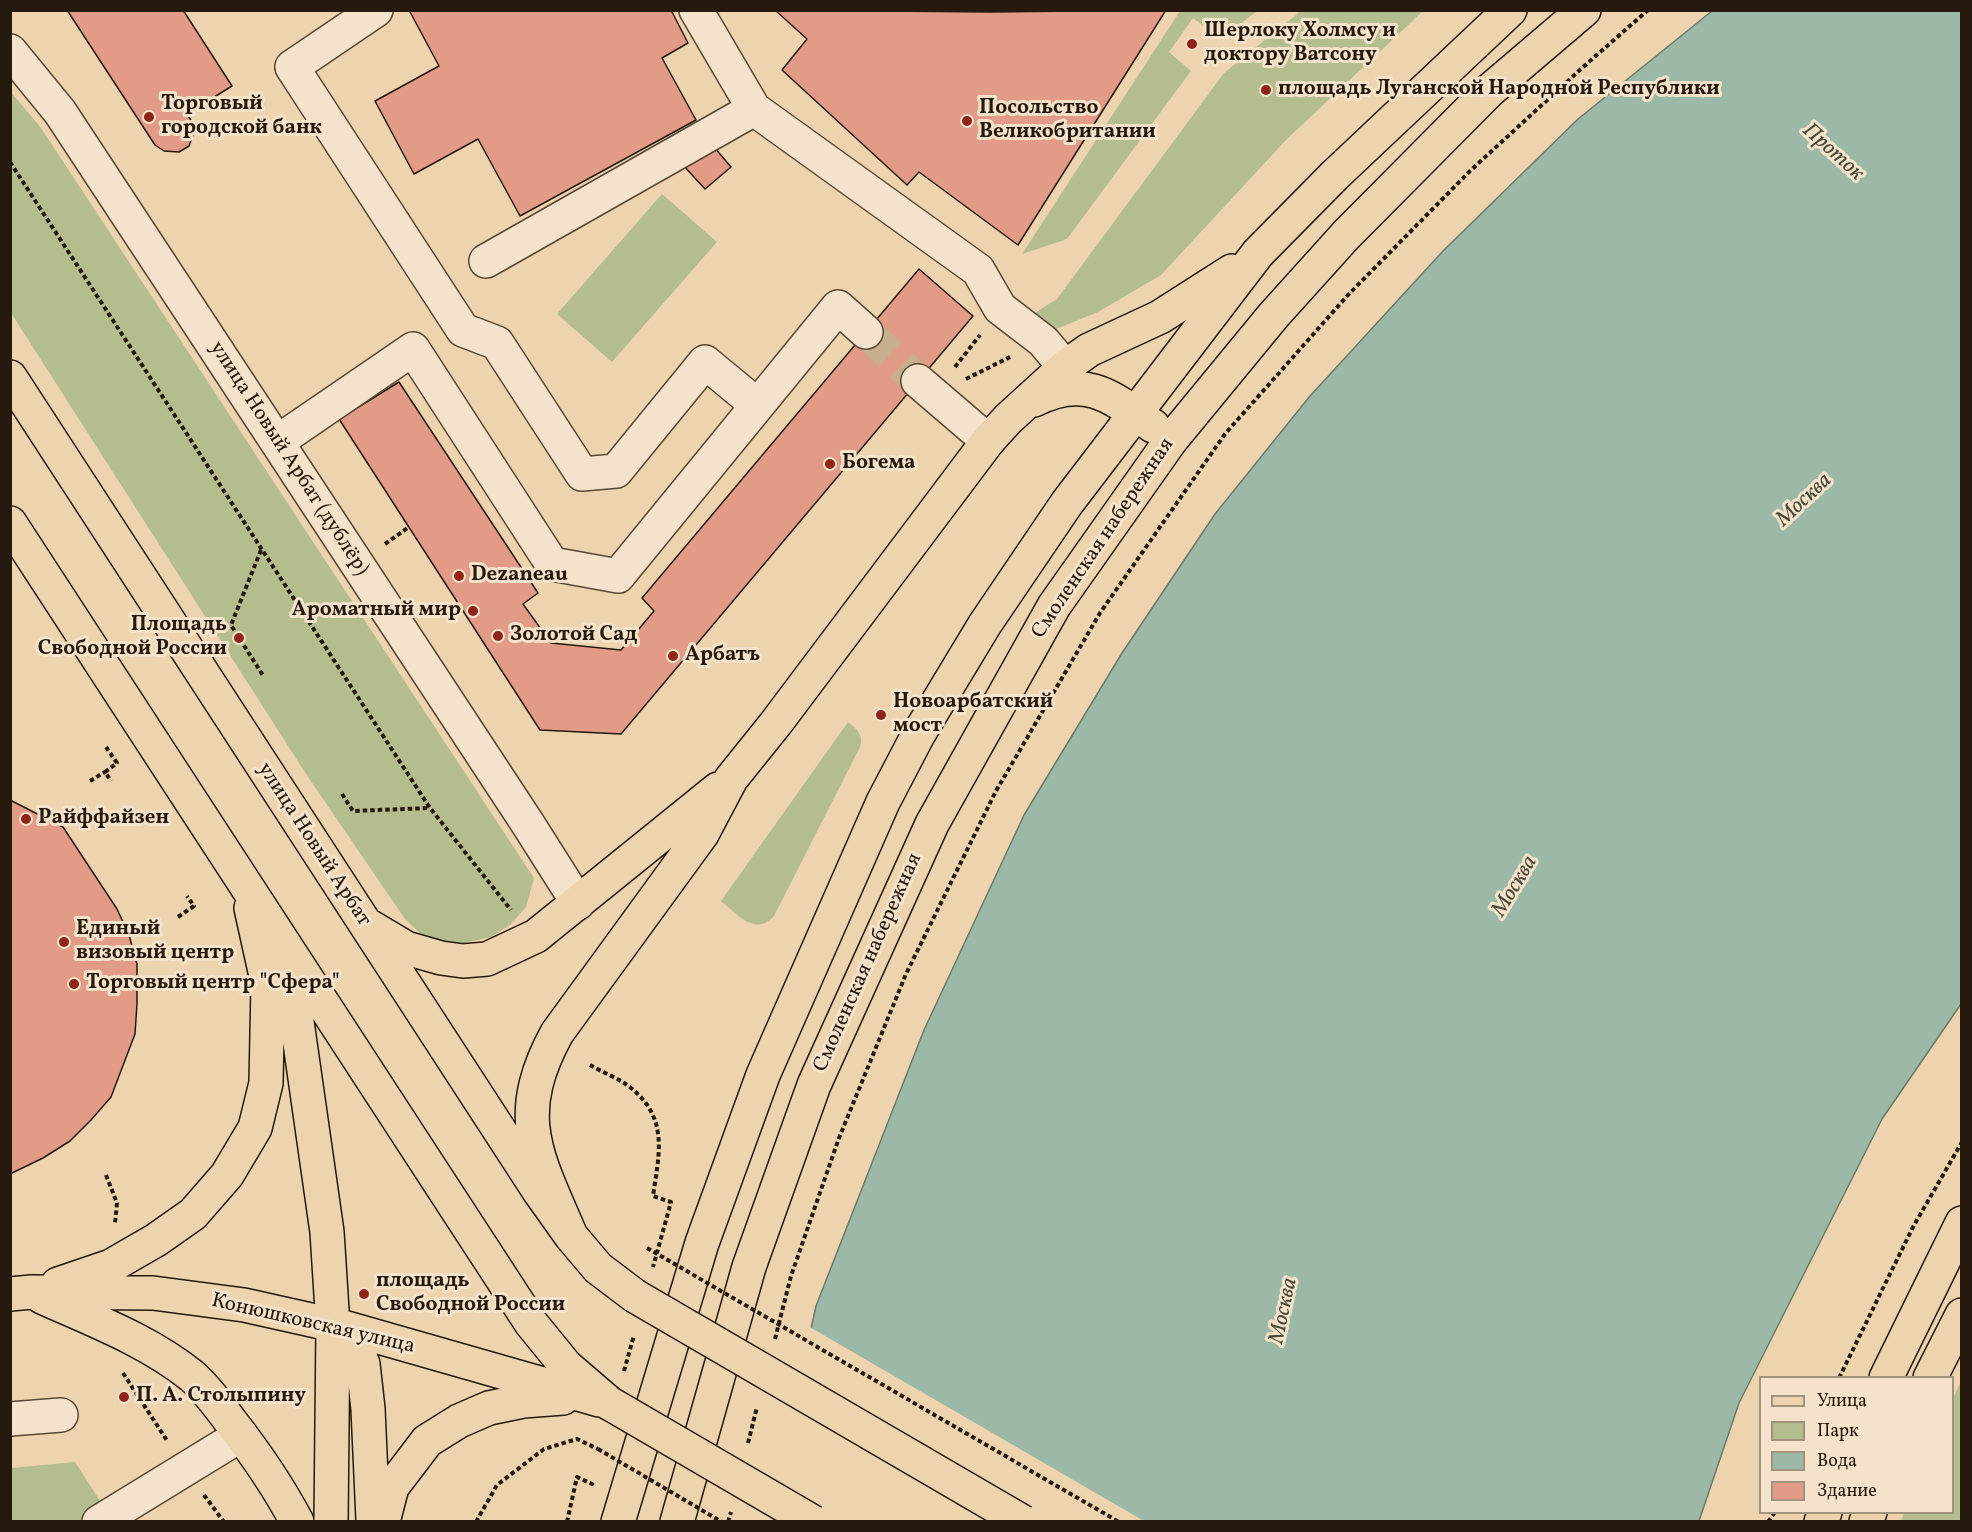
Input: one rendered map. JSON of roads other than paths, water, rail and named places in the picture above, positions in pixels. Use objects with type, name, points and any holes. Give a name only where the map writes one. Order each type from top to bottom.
[{"type":"main road","name":"Смоленская набережная","points":[[677,1521],[749,1267],[814,1085],[932,824],[1054,606],[1171,440],[1273,316],[1353,228],[1489,91],[1584,10]]},
{"type":"main road","name":"Смоленская набережная","points":[[618,1521],[702,1243],[763,1075],[884,802],[918,735],[985,624],[1067,503],[1258,252],[1504,14]]},
{"type":"main road","points":[[571,1236],[540,1163],[531,1127],[533,1089],[543,1059],[557,1033],[702,834],[731,779],[784,714],[988,441],[1021,408],[1065,368],[1089,350],[1160,317],[1225,277],[1258,252]]},
{"type":"main road","name":"улица Новый Арбат","points":[[10,377],[539,1191],[571,1236],[598,1268],[641,1297],[1023,1521]]},
{"type":"main road","points":[[1021,408],[1050,392],[1072,387],[1093,390],[1136,414],[1171,440]]},
{"type":"main road","points":[[10,523],[531,1323],[566,1366],[609,1403],[813,1521]]},
{"type":"main road","points":[[364,923],[406,948],[441,958],[463,961],[486,959],[536,936],[731,779]]},
{"type":"main road","points":[[21,1293],[111,1266],[156,1240],[193,1214],[227,1175],[255,1128],[266,1083],[268,985],[246,886]]},
{"type":"main road","points":[[286,949],[340,1327],[331,1521]]},
{"type":"main road","points":[[1886,1376],[1962,1223]]},
{"type":"main road","points":[[21,1293],[157,1352],[194,1377],[241,1435],[284,1497],[297,1521]]},
{"type":"main road","name":"Конюшковская улица","points":[[21,1293],[153,1293],[244,1305],[340,1327],[609,1403]]},
{"type":"main road","points":[[1931,1376],[1962,1315]]},
{"type":"main road","points":[[340,1327],[363,1364],[368,1409],[373,1521]]},
{"type":"main road","points":[[383,1521],[392,1487],[427,1441],[459,1421],[489,1408],[523,1401],[558,1398],[609,1403]]},
{"type":"street","points":[[376,10],[292,67],[463,330],[497,343],[582,474],[616,471],[705,362],[757,405]]},
{"type":"street","points":[[696,10],[754,109],[978,270],[1000,308],[1043,341],[1065,368]]},
{"type":"street","name":"улица Новый Арбат (дублёр)","points":[[10,51],[60,112],[522,814],[578,903]]},
{"type":"street","points":[[486,261],[754,109]]},
{"type":"street","points":[[277,442],[413,348],[552,564],[618,576],[838,307],[866,332]]},
{"type":"street","points":[[927,388],[988,441]]},
{"type":"street","points":[[10,1419],[61,1415]]},
{"type":"street","points":[[99,1521],[241,1435]]},
{"type":"water","points":[[1712,11],[1961,11],[1961,1004],[1882,1119],[1739,1403],[1699,1521],[768,1522],[816,1306],[924,1030],[1024,815],[1122,653],[1215,514],[1310,396],[1443,251],[1578,119]]},
{"type":"tunnel","points":[[866,332],[918,381]]},
{"type":"place","name":"Шерлоку Холмсу и доктору Ватсону","points":[[1192,44]]},
{"type":"place","name":"площадь Луганской Народной Республики","points":[[1266,90]]},
{"type":"place","name":"Торговый городской банк","points":[[149,117]]},
{"type":"place","name":"Посольство Великобритании","points":[[967,121]]},
{"type":"place","name":"Богема","points":[[830,464]]},
{"type":"place","name":"Dezaneau","points":[[459,576]]},
{"type":"place","name":"Ароматный мир","points":[[473,611]]},
{"type":"place","name":"Золотой Сад","points":[[498,636]]},
{"type":"place","name":"Площадь Свободной России","points":[[239,638]]},
{"type":"place","name":"Арбатъ","points":[[673,656]]},
{"type":"place","name":"Новоарбатский мост","points":[[881,715]]},
{"type":"place","name":"Райффайзен","points":[[26,819]]},
{"type":"place","name":"Единый визовый центр","points":[[64,942]]},
{"type":"place","name":"Торговый центр \"Сфера\"","points":[[74,984]]},
{"type":"place","name":"площадь Свободной России","points":[[364,1294]]},
{"type":"place","name":"П. А. Столыпину","points":[[124,1397]]},
{"type":"water label","name":"Проток","points":[[1832,153]]},
{"type":"water label","name":"Москва","points":[[1805,501]]},
{"type":"water label","name":"Москва","points":[[1516,887]]},
{"type":"water label","name":"Москва","points":[[1285,1311]]}]
